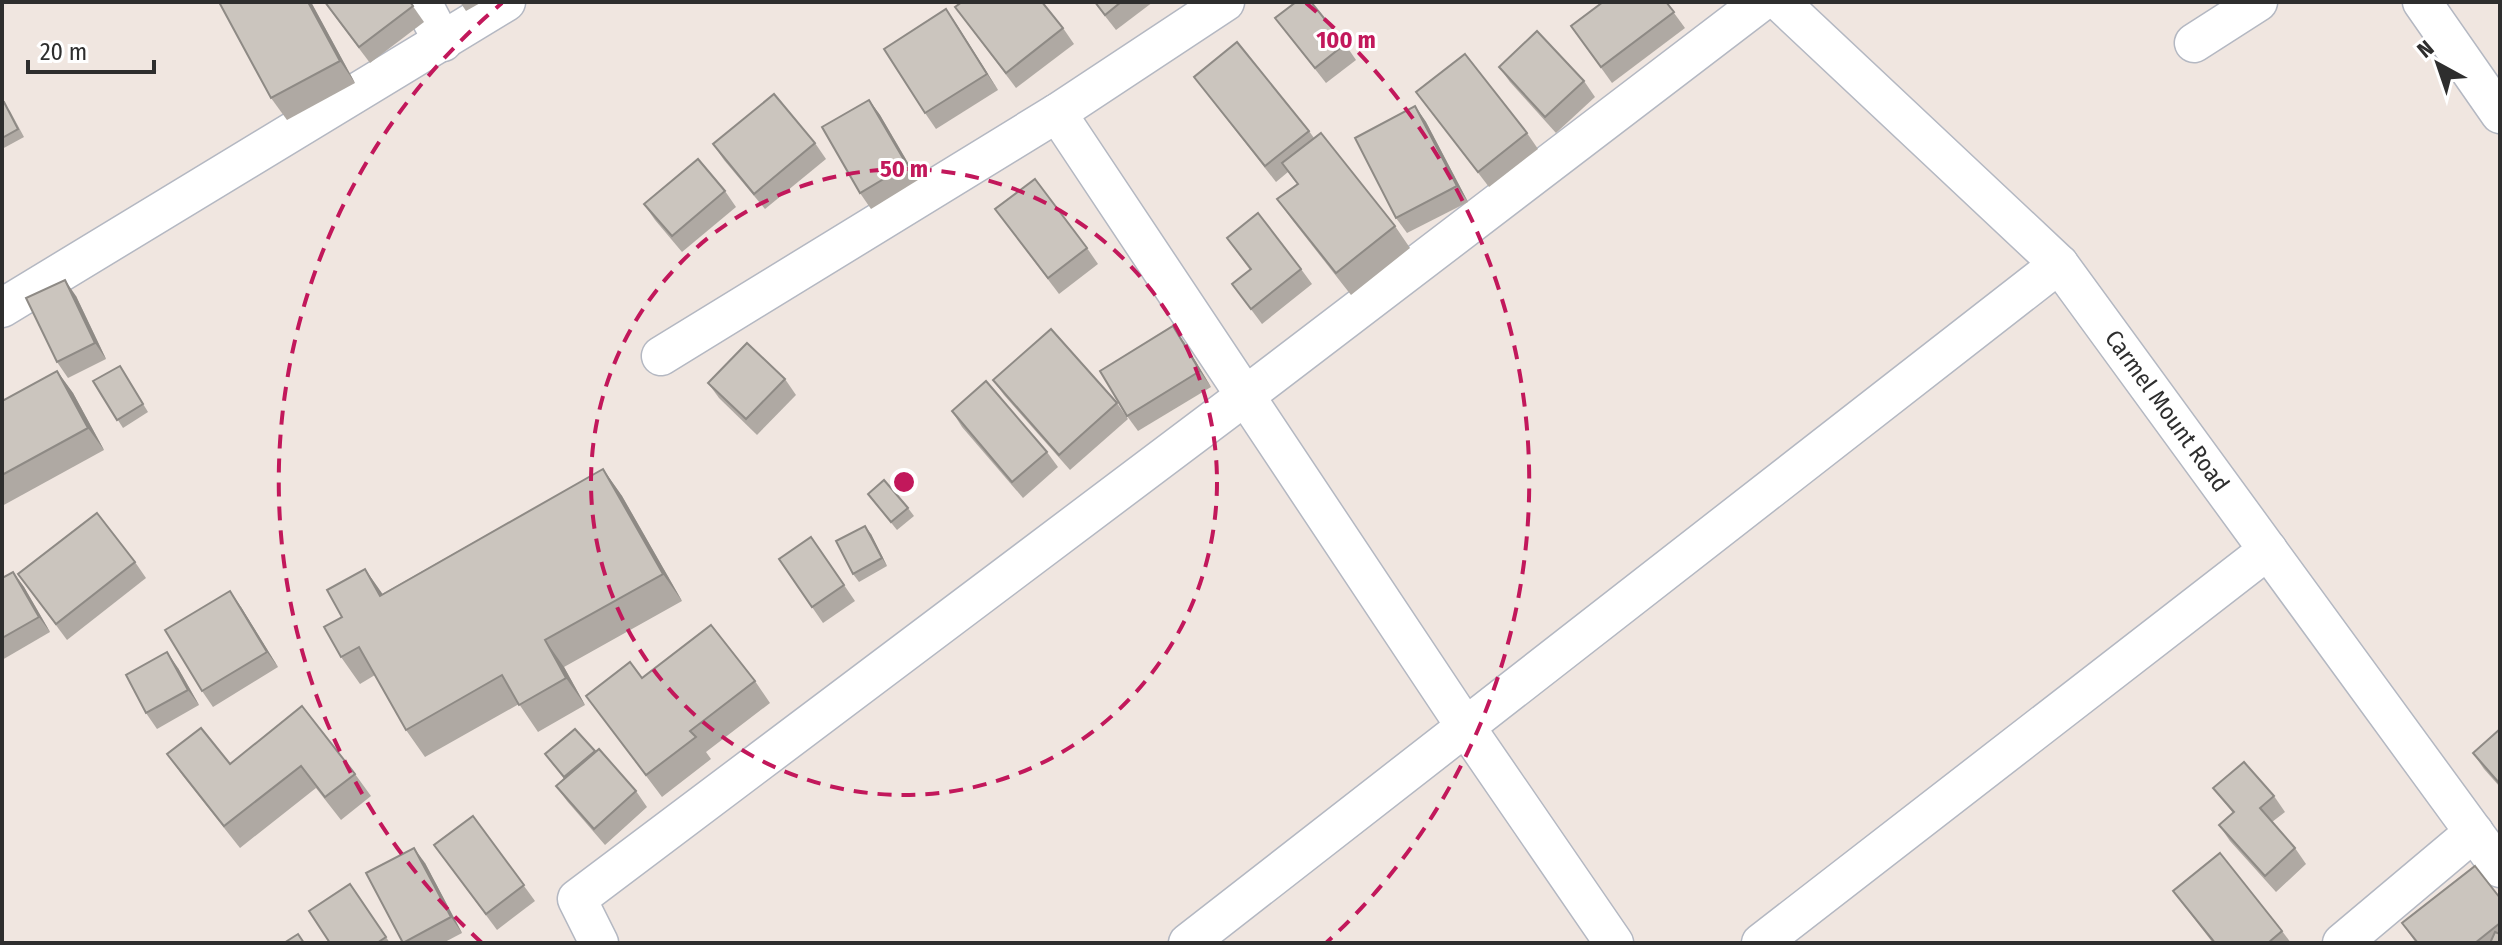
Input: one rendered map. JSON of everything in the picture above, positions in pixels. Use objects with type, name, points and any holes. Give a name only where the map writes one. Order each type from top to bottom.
[{"type":"street","points":[[422,2],[443,42]]},
{"type":"street","points":[[2,308],[506,2]]},
{"type":"street","points":[[661,356],[1057,113],[1225,2]]},
{"type":"street","points":[[599,943],[577,899],[1245,396],[1761,2]]},
{"type":"street","name":"Carmel Mount Road","points":[[1780,2],[2059,264],[2500,868]]},
{"type":"street","points":[[2194,43],[2258,2]]},
{"type":"street","points":[[2422,2],[2500,114]]},
{"type":"street","points":[[1057,113],[1465,726],[1614,943]]},
{"type":"street","points":[[1188,943],[2059,264]]},
{"type":"street","points":[[1761,943],[2268,550]]},
{"type":"street","points":[[2342,943],[2474,832]]},
{"type":"building","points":[[219,2],[308,2],[340,61],[271,98]]},
{"type":"building","points":[[325,2],[410,2],[413,6],[359,47]]},
{"type":"building","points":[[962,2],[1042,2],[1063,28],[1006,73],[955,7]]},
{"type":"building","points":[[1095,2],[1121,2],[1105,15]]},
{"type":"building","points":[[1296,2],[1311,2],[1345,44],[1315,68],[1275,18]]},
{"type":"building","points":[[1603,2],[1666,2],[1674,12],[1601,67],[1571,26]]},
{"type":"building","points":[[946,9],[987,74],[925,113],[884,49]]},
{"type":"building","points":[[1537,31],[1584,81],[1545,117],[1499,67]]},
{"type":"building","points":[[1237,42],[1309,131],[1265,166],[1194,77]]},
{"type":"building","points":[[1465,54],[1527,133],[1478,172],[1416,92]]},
{"type":"building","points":[[774,94],[815,143],[754,194],[713,144]]},
{"type":"building","points":[[869,100],[907,165],[860,193],[822,127]]},
{"type":"building","points":[[2,103],[18,129],[2,138]]},
{"type":"building","points":[[1415,106],[1457,186],[1396,218],[1355,138]]},
{"type":"building","points":[[1321,133],[1395,226],[1336,273],[1277,199],[1298,184],[1282,163]]},
{"type":"building","points":[[698,159],[725,191],[672,236],[644,204]]},
{"type":"building","points":[[1035,179],[1087,248],[1048,278],[995,209]]},
{"type":"building","points":[[1258,213],[1301,269],[1251,309],[1232,284],[1251,269],[1227,238]]},
{"type":"building","points":[[65,280],[95,343],[57,362],[26,298]]},
{"type":"building","points":[[1173,326],[1200,371],[1127,416],[1100,371]]},
{"type":"building","points":[[1051,329],[1117,403],[1059,455],[993,380]]},
{"type":"building","points":[[747,343],[785,379],[746,419],[708,383]]},
{"type":"building","points":[[120,366],[143,404],[117,420],[93,381]]},
{"type":"building","points":[[57,371],[88,428],[2,475],[2,401]]},
{"type":"building","points":[[986,381],[1047,452],[1012,482],[952,411]]},
{"type":"building","points":[[603,469],[663,574],[545,640],[566,678],[519,705],[502,675],[406,730],[359,647],[341,657],[324,627],[342,617],[327,590],[365,569],[380,596]]},
{"type":"building","points":[[884,480],[908,508],[891,522],[868,494]]},
{"type":"building","points":[[97,513],[135,562],[56,624],[18,574]]},
{"type":"building","points":[[865,526],[882,558],[853,574],[836,541]]},
{"type":"building","points":[[811,537],[844,585],[812,607],[779,559]]},
{"type":"building","points":[[13,572],[39,617],[2,638],[2,578]]},
{"type":"building","points":[[230,591],[267,652],[202,691],[165,630]]},
{"type":"building","points":[[711,625],[755,681],[690,731],[696,737],[646,775],[586,696],[630,662],[642,678]]},
{"type":"building","points":[[167,652],[188,690],[146,713],[126,675]]},
{"type":"building","points":[[302,706],[355,774],[325,797],[301,766],[224,826],[167,754],[201,728],[230,764]]},
{"type":"building","points":[[575,729],[595,751],[564,777],[545,754]]},
{"type":"building","points":[[2500,729],[2500,784],[2473,753]]},
{"type":"building","points":[[599,749],[636,791],[594,829],[556,786]]},
{"type":"building","points":[[2244,762],[2274,796],[2260,808],[2295,848],[2265,876],[2219,825],[2234,812],[2213,788]]},
{"type":"building","points":[[473,816],[524,885],[486,914],[434,845]]},
{"type":"building","points":[[414,848],[451,917],[403,943],[366,873]]},
{"type":"building","points":[[2220,853],[2282,931],[2268,943],[2215,943],[2173,891]]},
{"type":"building","points":[[2475,866],[2500,898],[2500,923],[2475,943],[2418,943],[2402,923]]},
{"type":"building","points":[[350,884],[386,937],[377,943],[330,943],[309,911]]},
{"type":"building","points":[[2495,932],[2500,934],[2500,943],[2490,943]]},
{"type":"building","points":[[298,934],[304,943],[284,943]]}]
